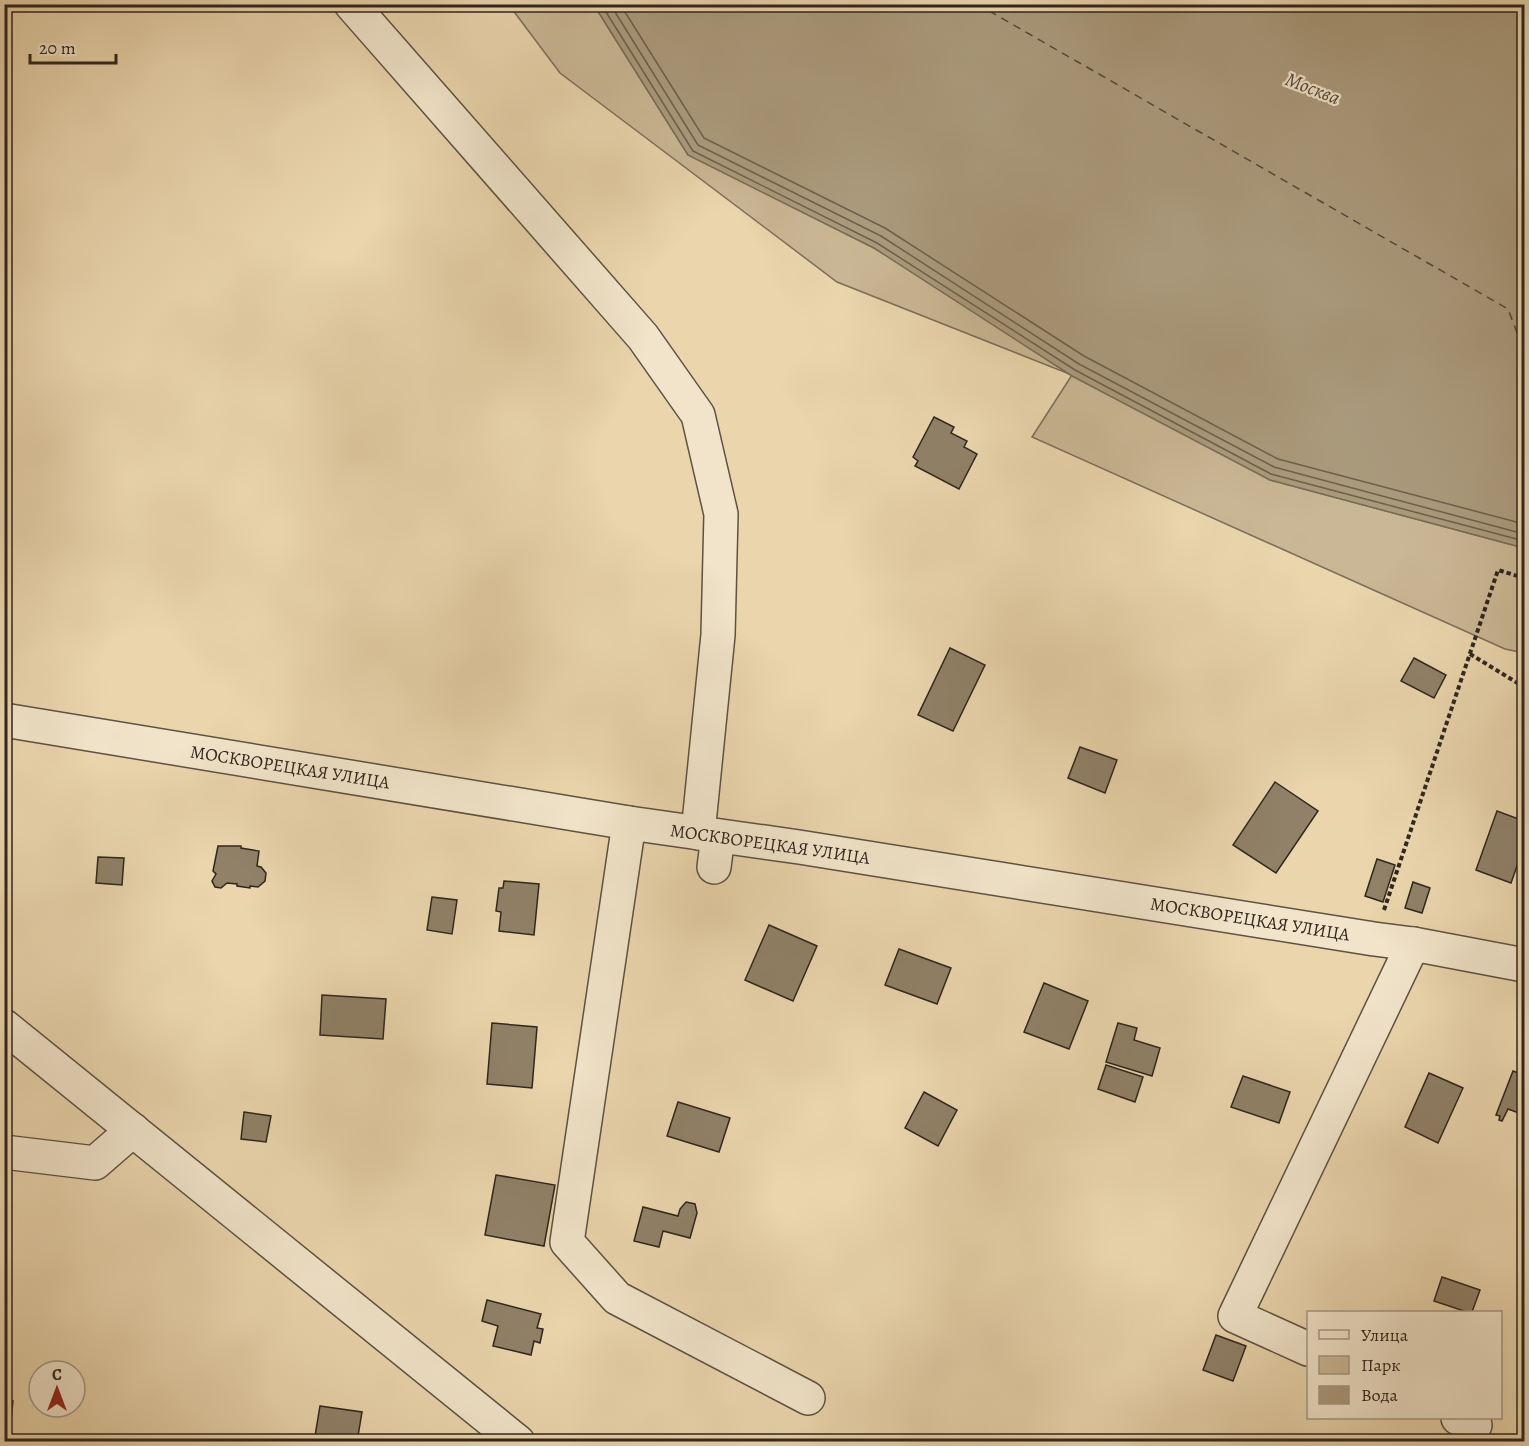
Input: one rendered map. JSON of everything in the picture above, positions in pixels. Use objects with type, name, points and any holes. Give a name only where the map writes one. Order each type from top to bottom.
[{"type":"street","points":[[351,4],[643,337],[698,415],[721,514],[710,845]]},
{"type":"street","name":"МОСКВОРЕЦКАЯ УЛИЦА","points":[[10,721],[629,823],[710,845],[811,849],[1413,944],[1524,965]]},
{"type":"street","points":[[629,823],[567,1242],[617,1298],[808,1398]]},
{"type":"street","points":[[1307,1349],[1236,1316],[1413,944]]},
{"type":"street","points":[[4,1026],[519,1442]]},
{"type":"street","points":[[4,1152],[95,1163],[133,1130]]},
{"type":"path","points":[[1374,939],[1498,570],[1524,578]]},
{"type":"path","points":[[1470,654],[1524,687]]},
{"type":"green space","points":[[509,5],[594,5],[688,155],[874,248],[1270,480],[1524,548],[1524,653],[1505,649],[1032,437],[1072,375],[837,282],[560,73]]},
{"type":"water","name":"Москва","points":[[594,5],[1524,5],[1524,548],[1270,480],[1072,376],[874,248],[688,155]]},
{"type":"building","points":[[934,417],[954,427],[951,433],[967,441],[964,447],[977,454],[959,489],[915,466],[918,461],[913,457]]},
{"type":"building","points":[[950,648],[985,665],[953,731],[918,715]]},
{"type":"building","points":[[1414,658],[1446,675],[1434,698],[1401,681]]},
{"type":"building","points":[[1080,747],[1117,760],[1105,793],[1068,778]]},
{"type":"building","points":[[1275,782],[1318,811],[1276,873],[1233,845]]},
{"type":"building","points":[[1497,811],[1524,821],[1524,846],[1511,883],[1476,870]]},
{"type":"building","points":[[218,846],[241,846],[241,848],[259,851],[257,866],[266,873],[265,881],[258,887],[250,886],[250,888],[227,883],[221,888],[215,887],[212,881],[216,874],[213,871]]},
{"type":"building","points":[[98,857],[124,858],[122,885],[96,883]]},
{"type":"building","points":[[1377,859],[1395,865],[1383,902],[1365,896]]},
{"type":"building","points":[[504,881],[539,884],[534,935],[499,931],[501,912],[496,911],[499,888],[503,888]]},
{"type":"building","points":[[1413,882],[1430,888],[1422,913],[1405,908]]},
{"type":"building","points":[[432,897],[457,900],[452,934],[427,930]]},
{"type":"building","points":[[769,925],[817,946],[793,1001],[745,980]]},
{"type":"building","points":[[899,949],[951,968],[937,1004],[885,985]]},
{"type":"building","points":[[1044,983],[1088,1001],[1069,1049],[1024,1032]]},
{"type":"building","points":[[322,995],[386,999],[383,1039],[320,1035]]},
{"type":"building","points":[[492,1023],[537,1027],[532,1088],[487,1084]]},
{"type":"building","points":[[1118,1023],[1137,1028],[1134,1040],[1160,1048],[1152,1076],[1106,1062]]},
{"type":"building","points":[[1106,1065],[1143,1077],[1135,1102],[1098,1089]]},
{"type":"building","points":[[1513,1071],[1524,1075],[1524,1115],[1508,1109],[1502,1121],[1499,1120],[1500,1116],[1496,1115]]},
{"type":"building","points":[[1429,1073],[1463,1088],[1438,1143],[1405,1127]]},
{"type":"building","points":[[1243,1076],[1290,1092],[1279,1123],[1231,1107]]},
{"type":"building","points":[[924,1092],[957,1110],[938,1146],[905,1128]]},
{"type":"building","points":[[678,1102],[730,1118],[719,1152],[667,1136]]},
{"type":"building","points":[[244,1112],[271,1116],[266,1142],[241,1139]]},
{"type":"building","points":[[496,1175],[555,1185],[544,1246],[485,1235]]},
{"type":"building","points":[[686,1202],[695,1204],[697,1213],[690,1238],[663,1231],[659,1247],[634,1241],[643,1207],[678,1216]]},
{"type":"building","points":[[1442,1277],[1480,1290],[1472,1311],[1464,1311],[1434,1301]]},
{"type":"building","points":[[487,1300],[541,1314],[537,1328],[543,1329],[540,1343],[534,1341],[531,1355],[493,1346],[498,1326],[482,1321]]},
{"type":"building","points":[[1216,1335],[1246,1346],[1233,1381],[1203,1370]]},
{"type":"building","points":[[4,1400],[13,1401],[9,1439],[4,1439]]},
{"type":"building","points":[[320,1406],[362,1412],[357,1442],[315,1436]]},
{"type":"ferry route","points":[[977,4],[1508,309],[1524,351]]}]
